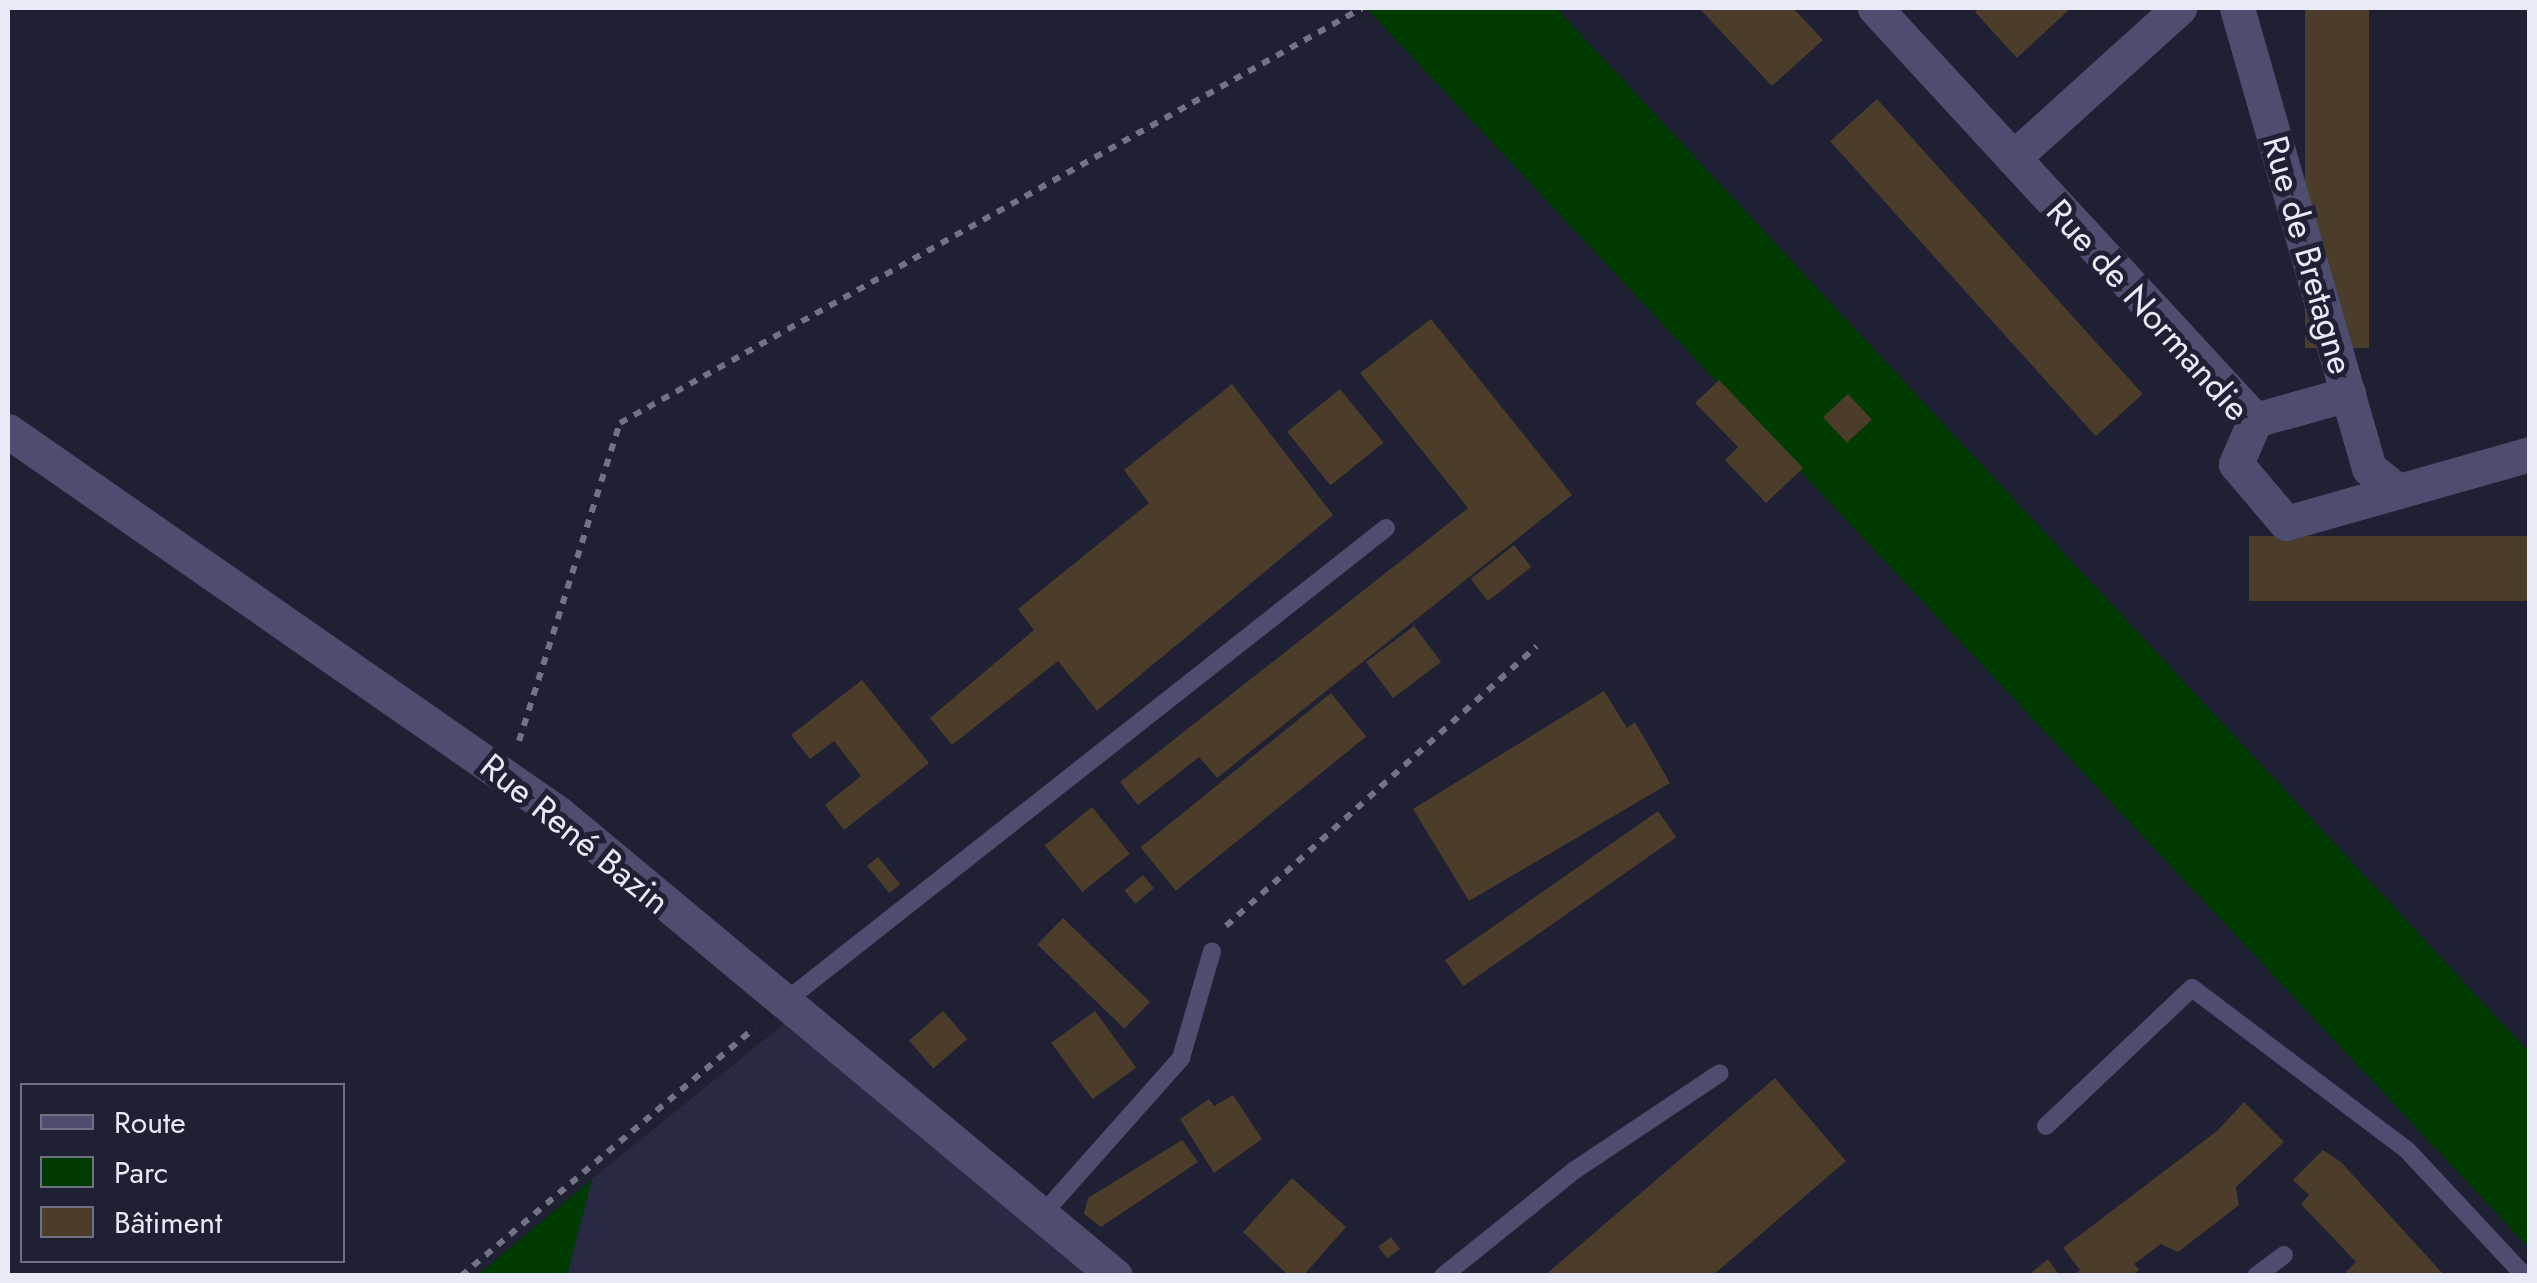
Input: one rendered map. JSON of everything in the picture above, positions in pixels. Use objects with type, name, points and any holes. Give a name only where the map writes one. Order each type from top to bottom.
[{"type":"street","name":"Rue de Normandie","points":[[1875,8],[2255,420],[2236,464],[2286,523],[2530,454]]},
{"type":"street","points":[[2013,158],[2180,8]]},
{"type":"street","name":"Rue de Bretagne","points":[[2237,8],[2369,468],[2397,491]]},
{"type":"street","points":[[2255,420],[2348,394]]},
{"type":"street","name":"Rue René Bazin","points":[[8,431],[124,518],[510,778],[1115,1276]]},
{"type":"lane","points":[[782,1004],[1386,528]]},
{"type":"lane","points":[[1040,1218],[1181,1058],[1212,952]]},
{"type":"lane","points":[[2046,1126],[2192,988],[2407,1150],[2525,1276]]},
{"type":"lane","points":[[1443,1276],[1575,1170],[1720,1073]]},
{"type":"lane","points":[[2256,1276],[2284,1255]]},
{"type":"path","points":[[510,778],[620,423],[1362,8]]},
{"type":"path","points":[[1212,952],[1224,928],[1276,878],[1537,646]]},
{"type":"path","points":[[461,1276],[782,1004]]},
{"type":"shaded area","points":[[786,1022],[1096,1276],[567,1276],[592,1179]]},
{"type":"green space","points":[[1366,8],[1556,8],[2529,1052],[2529,1248]]},
{"type":"green space","points":[[592,1179],[567,1275],[478,1275]]},
{"type":"building","points":[[1699,8],[1793,8],[1823,40],[1772,86]]},
{"type":"building","points":[[1979,8],[2071,8],[2017,58],[1975,12]]},
{"type":"building","points":[[2305,8],[2369,8],[2369,348],[2305,348]]},
{"type":"building","points":[[1877,99],[2143,394],[2096,436],[1830,141]]},
{"type":"building","points":[[1431,319],[1572,495],[1217,778],[1199,757],[1138,805],[1120,782],[1468,508],[1360,373]]},
{"type":"building","points":[[1719,380],[1803,468],[1766,503],[1725,460],[1738,447],[1695,403]]},
{"type":"building","points":[[1232,384],[1333,515],[1097,711],[1058,661],[952,745],[930,718],[1034,630],[1018,609],[1149,503],[1124,470]]},
{"type":"building","points":[[1340,389],[1383,443],[1331,485],[1287,432]]},
{"type":"building","points":[[1848,394],[1872,420],[1847,443],[1823,417]]},
{"type":"building","points":[[2249,536],[2530,536],[2530,601],[2249,601]]},
{"type":"building","points":[[1514,545],[1531,567],[1488,601],[1471,579]]},
{"type":"building","points":[[1414,626],[1441,662],[1393,698],[1366,662]]},
{"type":"building","points":[[862,680],[929,763],[844,830],[825,805],[861,776],[834,741],[810,759],[791,735]]},
{"type":"building","points":[[1604,691],[1627,728],[1635,722],[1670,783],[1469,901],[1413,809]]},
{"type":"building","points":[[1331,693],[1366,737],[1176,891],[1141,847]]},
{"type":"building","points":[[1092,807],[1130,854],[1082,892],[1045,845]]},
{"type":"building","points":[[1658,811],[1676,837],[1463,986],[1445,960]]},
{"type":"building","points":[[878,857],[900,884],[889,893],[867,866]]},
{"type":"building","points":[[1143,875],[1154,888],[1136,903],[1125,890]]},
{"type":"building","points":[[1063,918],[1150,1002],[1124,1029],[1037,945]]},
{"type":"building","points":[[943,1011],[967,1039],[933,1068],[909,1041]]},
{"type":"building","points":[[1095,1011],[1136,1068],[1092,1099],[1051,1043]]},
{"type":"building","points":[[1775,1078],[1846,1161],[1712,1276],[1544,1276]]},
{"type":"building","points":[[1233,1095],[1262,1139],[1214,1173],[1180,1119],[1209,1099],[1214,1106]]},
{"type":"building","points":[[2244,1102],[2284,1142],[2236,1187],[2239,1205],[2178,1252],[2161,1244],[2134,1264],[2139,1270],[2131,1276],[2073,1276],[2080,1270],[2063,1248],[2217,1131]]},
{"type":"building","points":[[1182,1140],[1198,1162],[1101,1227],[1084,1214],[1088,1198]]},
{"type":"building","points":[[2323,1150],[2341,1162],[2445,1276],[2342,1276],[2356,1262],[2301,1204],[2309,1195],[2293,1180]]},
{"type":"building","points":[[1292,1178],[1346,1227],[1303,1276],[1289,1276],[1243,1232]]},
{"type":"building","points":[[1391,1237],[1400,1249],[1387,1259],[1378,1247]]},
{"type":"building","points":[[2048,1259],[2060,1276],[2027,1276]]}]
